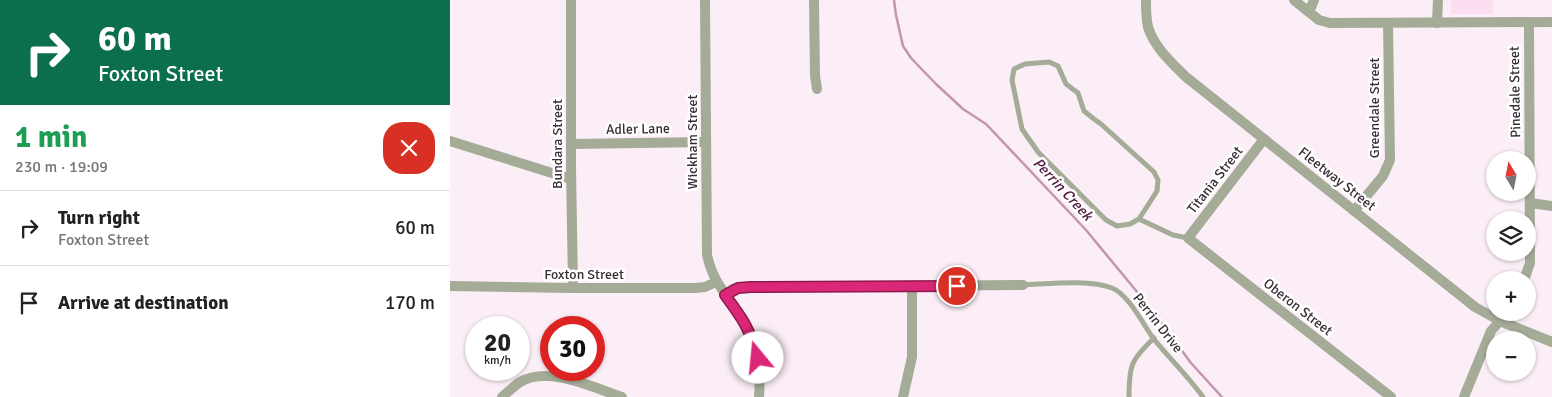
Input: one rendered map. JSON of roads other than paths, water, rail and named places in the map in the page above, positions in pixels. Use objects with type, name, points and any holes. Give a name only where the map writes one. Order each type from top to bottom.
[{"type":"street","name":"Bundara Street","points":[[571,0],[573,288]]},
{"type":"street","name":"Wickham Street","points":[[705,0],[707,255],[716,282],[744,320],[754,343],[759,369],[759,397]]},
{"type":"street","points":[[814,0],[815,76],[817,89]]},
{"type":"street","name":"Fleetway Street","points":[[1146,0],[1148,26],[1153,38],[1174,66],[1186,77],[1476,306],[1503,323],[1552,342]]},
{"type":"street","points":[[1294,0],[1320,20],[1330,23],[1552,22]]},
{"type":"street","points":[[1309,12],[1314,0]]},
{"type":"street","points":[[1437,23],[1438,0]]},
{"type":"street","name":"Pinedale Street","points":[[1527,271],[1530,263],[1528,22]]},
{"type":"street","name":"Greendale Street","points":[[1354,211],[1383,176],[1390,160],[1388,23]]},
{"type":"street","name":"Titania Street","points":[[1188,238],[1264,139]]},
{"type":"street","points":[[450,142],[571,179]]},
{"type":"street","name":"Adler Lane","points":[[571,144],[706,142]]},
{"type":"street","points":[[1530,203],[1552,206]]},
{"type":"street","name":"Oberon Street","points":[[1188,238],[1391,397]]},
{"type":"street","name":"Foxton Street","points":[[450,286],[695,288],[705,287],[716,282]]},
{"type":"street","points":[[725,295],[733,289],[744,287],[1023,285]]},
{"type":"street","points":[[903,397],[912,357],[912,286]]},
{"type":"street","points":[[1464,397],[1491,331],[1503,323]]},
{"type":"street","points":[[502,397],[521,382],[547,376],[562,377],[622,397]]},
{"type":"lane","points":[[1049,62],[1058,66],[1066,84],[1078,94],[1084,111],[1102,124],[1154,172],[1158,180],[1157,191],[1139,219],[1130,224],[1117,226],[1106,220],[1038,152],[1022,129],[1012,80],[1014,69],[1025,64],[1049,62]]},
{"type":"lane","points":[[1139,219],[1173,235],[1188,238]]},
{"type":"lane","name":"Perrin Drive","points":[[1023,285],[1089,284],[1114,289],[1124,296],[1154,338],[1203,397]]},
{"type":"lane","points":[[1129,397],[1130,369],[1139,352],[1154,338]]},
{"type":"waterway","name":"Perrin Creek","points":[[894,0],[903,46],[911,58],[963,109],[986,124],[1086,230],[1152,310],[1191,363],[1222,397]]}]
